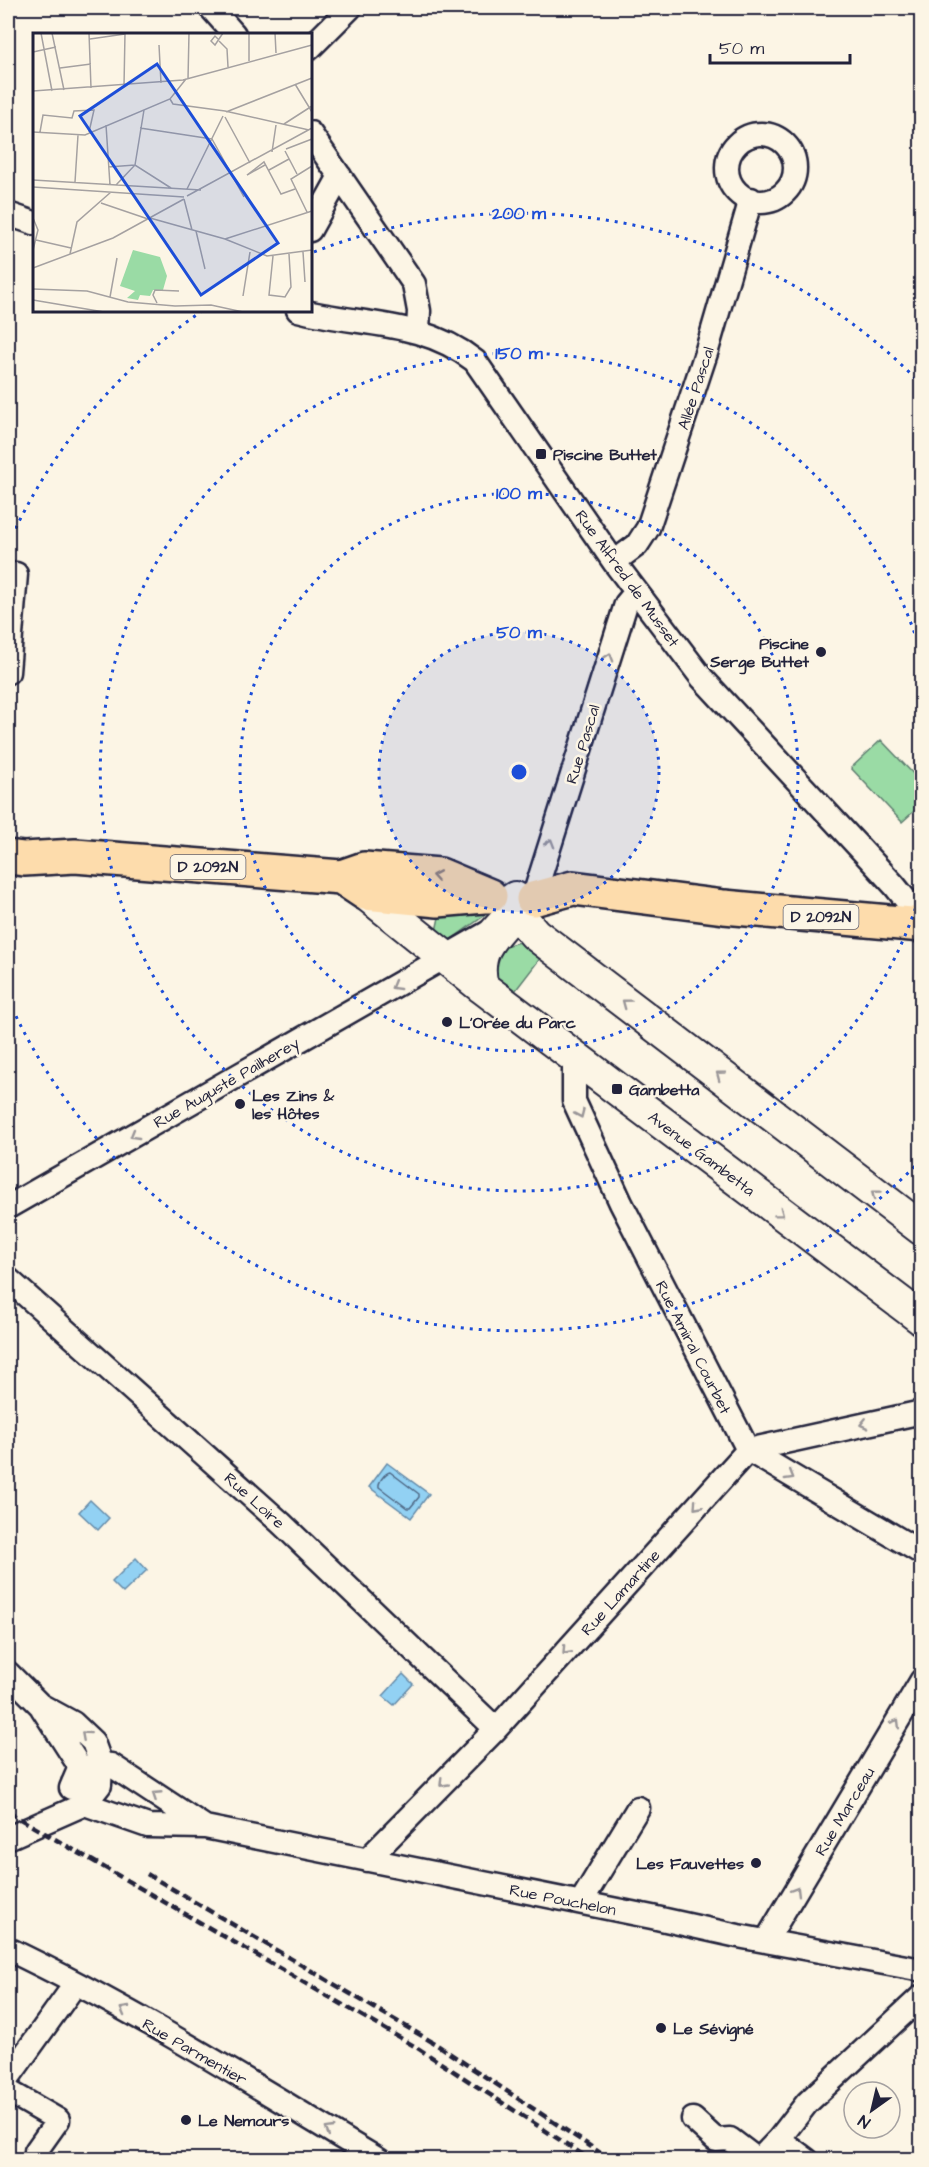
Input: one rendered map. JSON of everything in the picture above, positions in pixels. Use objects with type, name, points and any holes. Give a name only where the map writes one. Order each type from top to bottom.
[{"type":"main road","name":"D 2092N","points":[[8,838],[27,840],[75,856]]},
{"type":"main road","name":"D 2092N","points":[[8,857],[24,859],[75,856],[353,885],[438,900],[511,906],[575,909],[724,908],[920,925]]},
{"type":"main road","name":"Avenue Gambetta","points":[[353,885],[482,987],[921,1319]]},
{"type":"main road","points":[[482,987],[479,963],[483,950],[511,906],[535,934],[921,1229]]},
{"type":"street","points":[[211,8],[233,33]]},
{"type":"street","points":[[312,46],[350,8]]},
{"type":"street","points":[[312,136],[414,284],[419,311],[418,331]]},
{"type":"street","points":[[312,226],[340,176]]},
{"type":"street","name":"Allée Pascal","points":[[614,562],[637,545],[648,528],[705,356],[751,199]]},
{"type":"street","points":[[8,214],[33,223]]},
{"type":"street","name":"Rue Alfred de Musset","points":[[309,312],[418,331],[440,338],[475,361],[614,562],[702,678],[894,885],[910,904],[920,925]]},
{"type":"street","points":[[8,672],[16,574]]},
{"type":"street","name":"Rue Pascal","points":[[511,906],[626,604],[636,592]]},
{"type":"street","points":[[446,958],[511,906]]},
{"type":"street","name":"Rue Auguste Pailherey","points":[[8,1207],[446,958]]},
{"type":"street","name":"Rue Amiral Courbet","points":[[574,1056],[574,1101],[621,1203],[748,1450]]},
{"type":"street","name":"Rue Loire","points":[[8,1279],[282,1523],[496,1729]]},
{"type":"street","points":[[748,1450],[921,1412]]},
{"type":"street","points":[[748,1450],[921,1553]]},
{"type":"street","name":"Rue Lamartine","points":[[368,1860],[496,1729],[748,1450]]},
{"type":"street","points":[[8,1673],[40,1705],[73,1724],[93,1742],[85,1804]]},
{"type":"street","name":"Rue Marceau","points":[[766,1941],[921,1680]]},
{"type":"street","points":[[45,1822],[88,1774],[111,1765],[205,1827]]},
{"type":"street","points":[[88,1774],[169,1826]]},
{"type":"street","points":[[8,1838],[85,1804],[148,1826],[205,1827]]},
{"type":"street","points":[[581,1902],[638,1808]]},
{"type":"street","name":"Rue Pouchelon","points":[[205,1827],[766,1941],[921,1970]]},
{"type":"street","name":"Rue Parmentier","points":[[8,1949],[76,1983],[170,2035],[379,2160]]},
{"type":"street","points":[[8,2078],[76,1983]]},
{"type":"street","points":[[693,2119],[716,2140],[730,2139],[755,2158],[760,2159],[807,2103],[921,1996]]},
{"type":"street","points":[[8,2091],[58,2120],[36,2151]]},
{"type":"street","points":[[779,2139],[807,2160]]},
{"type":"green space","points":[[881,740],[921,782],[921,805],[902,822],[851,768]]},
{"type":"green space","points":[[441,908],[488,913],[446,943],[435,936]]},
{"type":"green space","points":[[519,942],[526,944],[542,956],[512,995],[499,985],[492,971],[501,947]]},
{"type":"water","points":[[387,1463],[429,1494],[411,1518],[369,1487]]},
{"type":"water","points":[[90,1500],[109,1518],[98,1530],[79,1512]]},
{"type":"water","points":[[136,1558],[147,1570],[123,1593],[112,1582]]},
{"type":"water","points":[[403,1674],[413,1684],[394,1705],[383,1696]]},
{"type":"railway","points":[[8,1812],[416,2047],[591,2160]]},
{"type":"railway","points":[[147,1874],[434,2043],[611,2160]]},
{"type":"place","name":"Piscine Buttet","points":[[541,454]]},
{"type":"place","name":"Piscine Serge Buttet","points":[[821,652]]},
{"type":"place","name":"L'Orée du Parc","points":[[447,1022]]},
{"type":"place","name":"Gambetta","points":[[617,1089]]},
{"type":"place","name":"Les Zins & les Hôtes","points":[[240,1104]]},
{"type":"place","name":"Les Fauvettes","points":[[756,1863]]},
{"type":"place","name":"Le Sévigné","points":[[661,2028]]},
{"type":"place","name":"Le Nemours","points":[[186,2120]]}]
